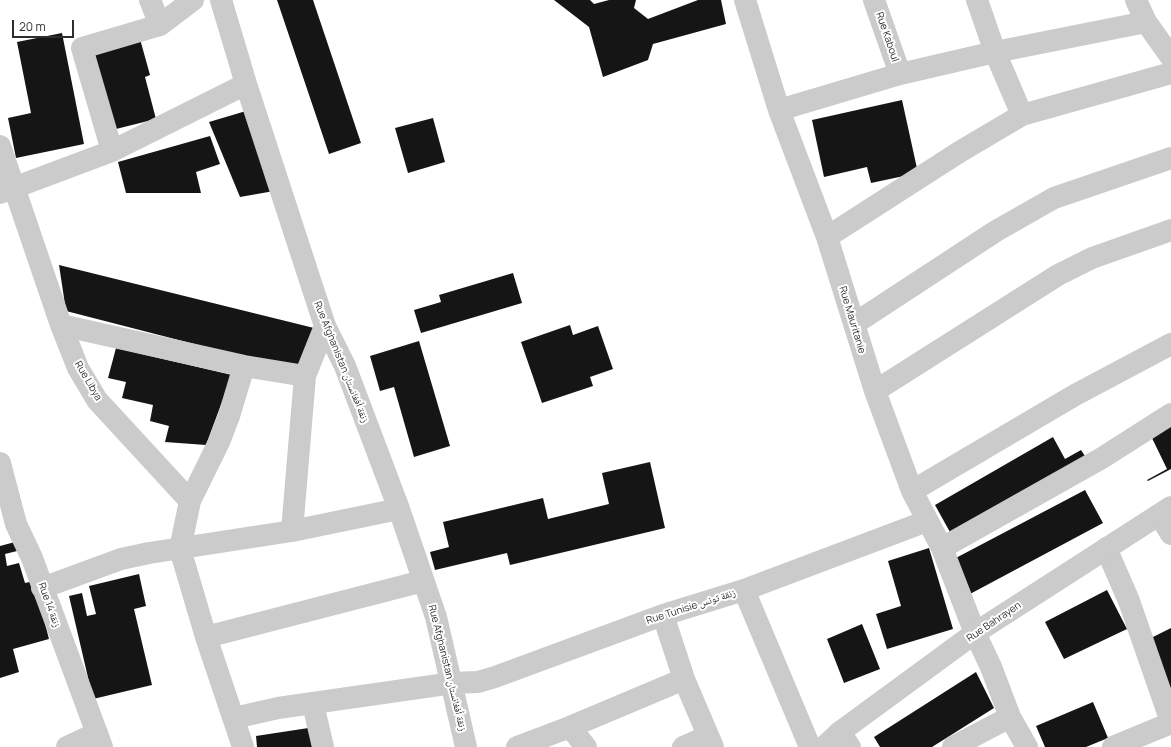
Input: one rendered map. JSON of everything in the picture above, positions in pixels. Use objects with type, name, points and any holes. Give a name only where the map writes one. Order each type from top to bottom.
[{"type":"street","points":[[150,0],[160,25]]},
{"type":"street","points":[[112,151],[82,48],[160,25],[193,0]]},
{"type":"street","name":"Rue Afghanistan زنقة أفغانستان","points":[[221,0],[246,84],[325,326],[345,366],[399,509],[436,617],[453,683],[466,747]]},
{"type":"street","name":"Rue Mauritanie","points":[[745,0],[779,110],[827,237],[875,391],[912,492],[942,548],[975,634],[991,667],[1010,717],[1027,747]]},
{"type":"street","name":"Rue Kaboul","points":[[874,0],[900,74]]},
{"type":"street","points":[[977,0],[995,52],[1022,115]]},
{"type":"street","points":[[1136,0],[1146,22],[1171,57]]},
{"type":"street","points":[[779,110],[900,74],[995,52],[1146,22]]},
{"type":"street","points":[[827,237],[961,151],[1022,115],[1171,73]]},
{"type":"street","points":[[6,190],[112,151],[246,84]]},
{"type":"street","name":"Rue Libya","points":[[0,146],[6,190],[78,368],[97,400],[190,501]]},
{"type":"street","points":[[854,324],[996,232],[1054,198],[1171,158]]},
{"type":"street","points":[[875,391],[1058,275],[1092,258],[1171,230]]},
{"type":"street","points":[[61,325],[244,366],[305,376]]},
{"type":"street","points":[[292,531],[305,376],[325,326]]},
{"type":"street","points":[[912,492],[1075,395],[1171,344]]},
{"type":"street","points":[[242,747],[180,549],[190,501],[219,442],[229,416],[244,366]]},
{"type":"street","points":[[942,548],[1102,458],[1171,414]]},
{"type":"street","name":"Rue 14 زنقة","points":[[0,463],[5,478],[8,528],[32,558],[99,740]]},
{"type":"street","points":[[42,588],[121,559],[292,531],[399,509]]},
{"type":"street","points":[[1165,511],[1171,534]]},
{"type":"street","name":"Rue Bahrayen","points":[[824,747],[845,740],[975,634],[1165,511]]},
{"type":"street","name":"Rue Tunisie زنقة تونس","points":[[234,718],[278,708],[453,683],[478,682],[496,677],[663,615],[744,590],[927,521]]},
{"type":"street","points":[[1106,548],[1129,602],[1171,722],[1113,747]]},
{"type":"street","points":[[206,636],[423,581]]},
{"type":"street","points":[[744,590],[810,747]]},
{"type":"street","points":[[663,615],[684,679],[710,742],[683,747]]},
{"type":"street","points":[[517,747],[570,727],[684,679]]},
{"type":"street","points":[[313,704],[322,747]]},
{"type":"street","points":[[953,747],[1010,717]]},
{"type":"street","points":[[570,727],[585,746]]},
{"type":"street","points":[[67,747],[99,740]]},
{"type":"building","points":[[277,0],[313,0],[361,143],[329,154]]},
{"type":"building","points":[[554,0],[590,0],[594,4],[609,0],[636,0],[634,8],[648,19],[698,0],[721,0],[726,24],[653,44],[648,60],[603,77],[589,27]]},
{"type":"building","points":[[62,33],[84,144],[16,158],[8,118],[31,113],[17,42]]},
{"type":"building","points":[[140,39],[150,75],[145,77],[156,119],[112,130],[92,51]]},
{"type":"building","points":[[902,100],[918,173],[871,183],[867,167],[824,177],[812,120]]},
{"type":"building","points":[[246,111],[274,191],[240,197],[209,122]]},
{"type":"building","points":[[433,118],[445,162],[408,173],[395,128]]},
{"type":"building","points":[[210,136],[220,164],[196,172],[201,193],[126,193],[118,162]]},
{"type":"building","points":[[59,265],[314,328],[303,372],[66,311]]},
{"type":"building","points":[[513,273],[522,303],[421,333],[414,310],[441,302],[439,295]]},
{"type":"building","points":[[570,325],[573,335],[598,326],[613,369],[590,377],[593,386],[542,403],[521,342]]},
{"type":"building","points":[[419,341],[450,446],[414,457],[394,387],[380,391],[370,356]]},
{"type":"building","points":[[116,348],[232,375],[206,445],[165,442],[169,426],[150,421],[153,405],[122,398],[126,382],[108,378]]},
{"type":"building","points":[[1171,426],[1171,469],[1148,481],[1147,480],[1167,469],[1151,436]]},
{"type":"building","points":[[1053,437],[1065,459],[1081,450],[1085,456],[951,534],[935,505]]},
{"type":"building","points":[[650,462],[665,528],[510,565],[507,553],[435,570],[430,552],[449,547],[443,522],[543,498],[548,519],[609,504],[602,473]]},
{"type":"building","points":[[1085,490],[1103,523],[970,594],[952,560]]},
{"type":"building","points":[[15,542],[17,551],[5,554],[7,566],[19,563],[25,583],[34,581],[49,639],[13,649],[19,672],[0,678],[0,546]]},
{"type":"building","points":[[929,548],[953,629],[887,649],[876,614],[901,606],[888,561]]},
{"type":"building","points":[[139,574],[146,606],[134,609],[152,685],[93,699],[69,596],[82,593],[87,616],[96,614],[89,586]]},
{"type":"building","points":[[1107,590],[1127,629],[1064,659],[1045,622]]},
{"type":"building","points":[[862,624],[880,669],[844,683],[827,639]]},
{"type":"building","points":[[1171,628],[1171,689],[1147,640]]},
{"type":"building","points":[[976,672],[994,708],[932,747],[880,747],[874,737]]},
{"type":"building","points":[[1093,702],[1108,738],[1086,747],[1045,747],[1036,726]]},
{"type":"building","points":[[315,727],[318,747],[257,747],[256,736]]}]
